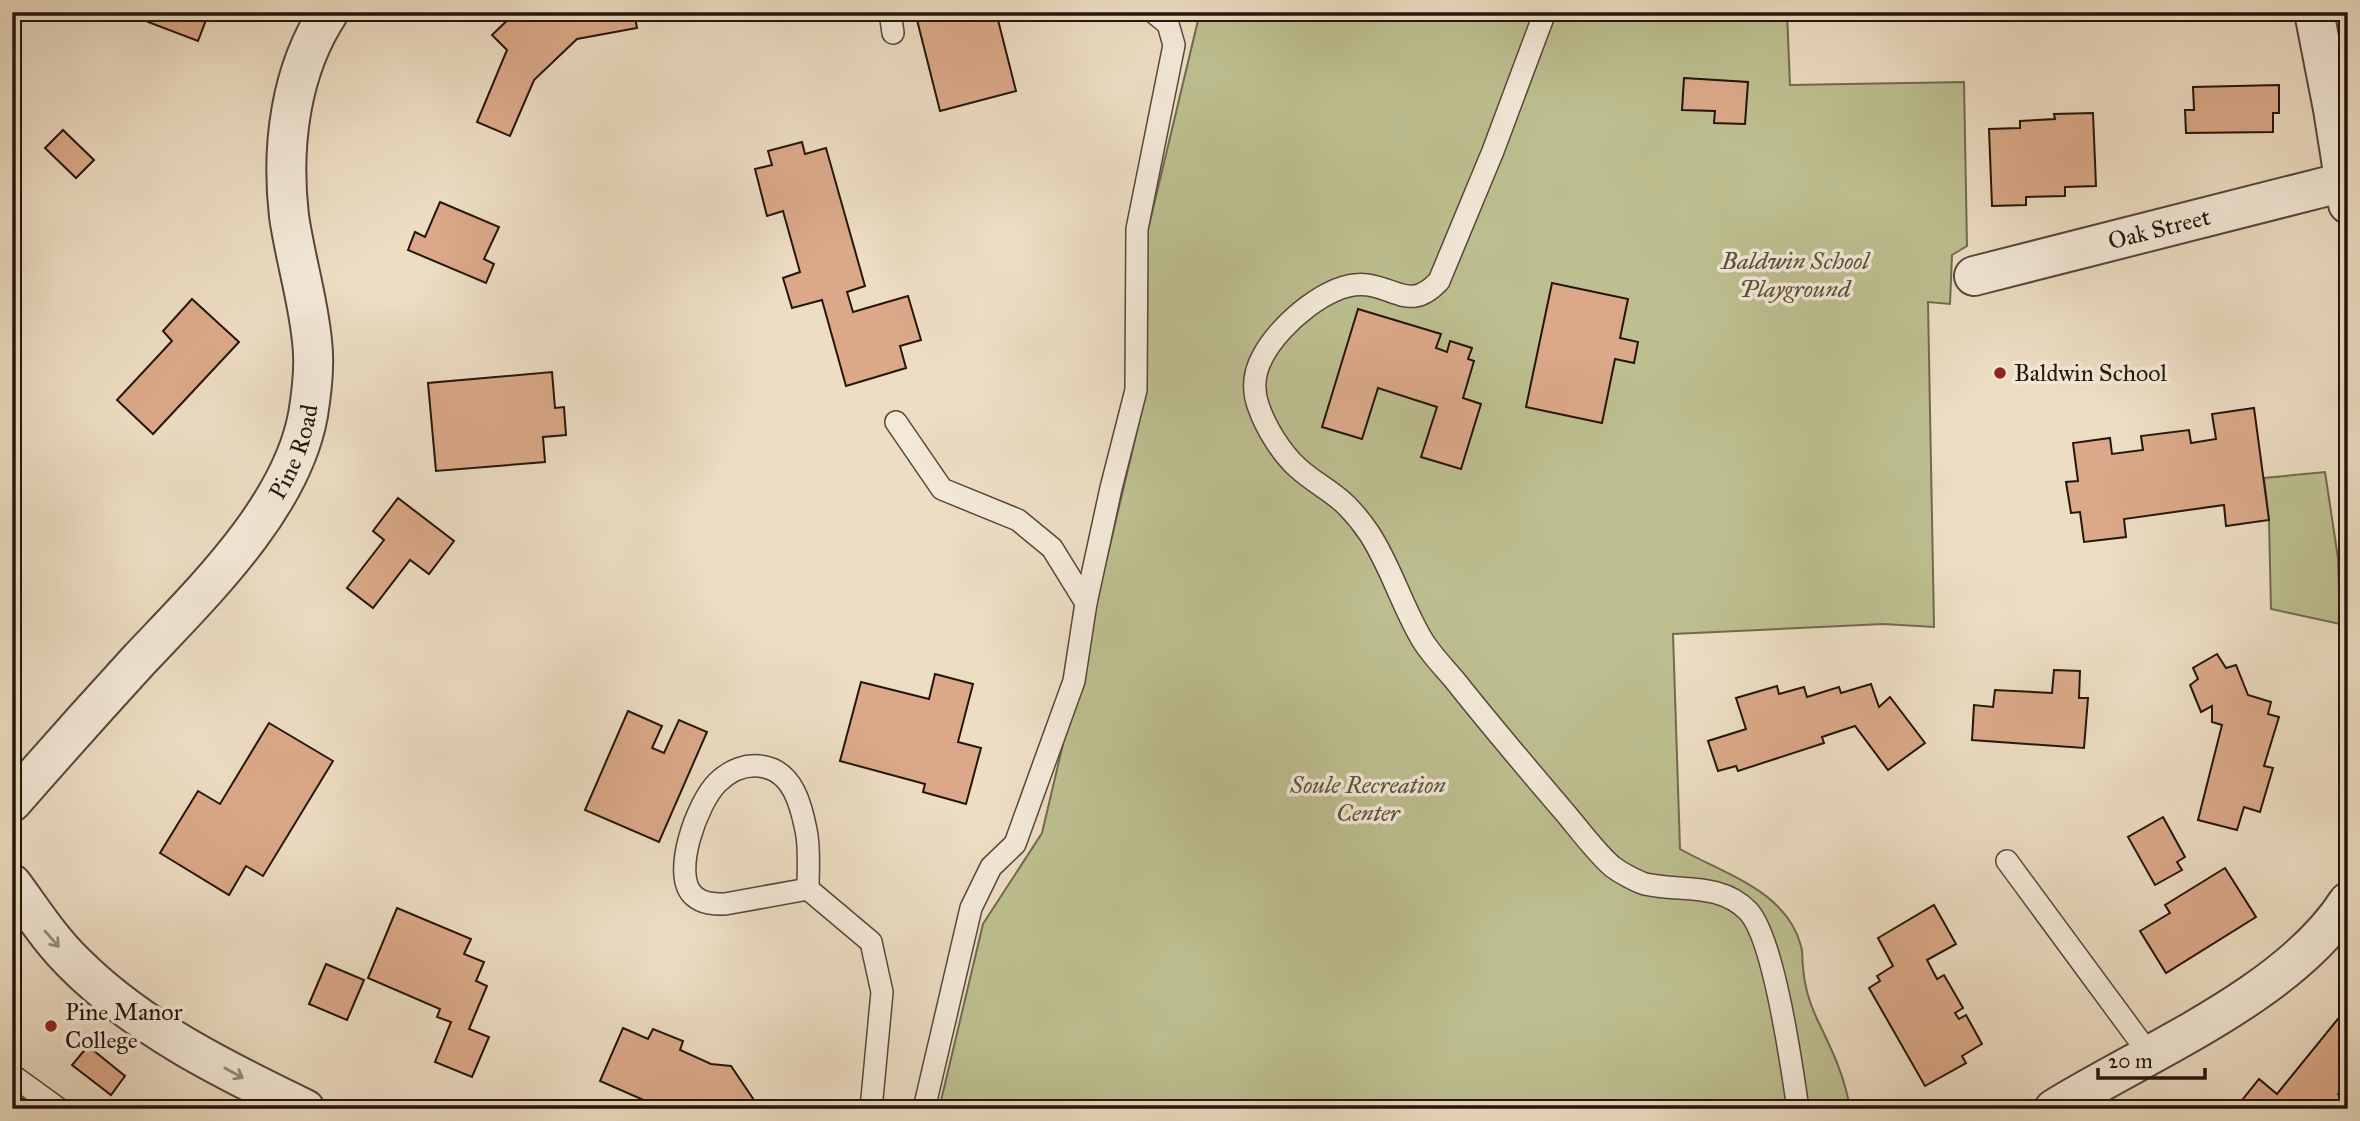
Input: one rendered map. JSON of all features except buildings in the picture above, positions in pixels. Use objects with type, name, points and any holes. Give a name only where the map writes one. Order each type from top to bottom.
[{"type":"street","name":"Pine Road","points":[[12,802],[228,563],[269,506],[300,443],[310,395],[313,342],[289,216],[286,153],[288,130],[303,65],[317,30],[329,12]]},
{"type":"street","points":[[2314,12],[2340,107],[2346,193]]},
{"type":"street","name":"Oak Street","points":[[1974,276],[2346,193]]},
{"type":"street","points":[[12,884],[43,928],[74,964],[122,1006],[188,1048],[305,1109]]},
{"type":"street","points":[[2054,1109],[2252,993],[2286,968],[2318,939],[2348,902]]},
{"type":"lane","points":[[924,1109],[971,908],[991,867],[1015,844],[1074,681],[1086,603],[1136,390],[1137,229],[1174,45],[1168,24],[1153,12]]},
{"type":"lane","points":[[1545,12],[1493,151],[1439,281],[1423,295],[1414,297],[1366,285],[1351,286],[1336,290],[1300,312],[1273,339],[1258,365],[1255,378],[1257,400],[1275,439],[1297,468],[1346,505],[1369,533],[1398,587],[1420,637],[1496,733],[1612,867],[1644,884],[1700,889],[1724,895],[1749,913],[1763,941],[1779,1002],[1798,1109]]},
{"type":"lane","points":[[896,422],[942,489],[1018,520],[1052,548],[1086,603]]},
{"type":"lane","points":[[808,889],[713,904],[693,895],[686,884],[685,858],[701,807],[717,783],[737,768],[758,765],[774,769],[785,776],[794,789],[807,831],[808,889],[871,942],[881,992],[871,1109]]},
{"type":"lane","points":[[2007,861],[2150,1055]]},
{"type":"lane","points":[[12,1075],[59,1109]]},
{"type":"green space","name":"Soule Recreation Center","points":[[1200,12],[1787,12],[1790,85],[1964,82],[1967,246],[1952,255],[1950,304],[1928,302],[1934,627],[1883,624],[1673,634],[1680,849],[1752,886],[1782,911],[1794,927],[1802,949],[1805,980],[1814,1013],[1841,1074],[1850,1109],[939,1109],[983,924],[1042,833],[1145,397],[1141,259]]},
{"type":"green space","points":[[2325,472],[2338,558],[2340,624],[2271,609],[2269,520],[2264,478]]},
{"type":"place","name":"Baldwin School","points":[[2000,373]]},
{"type":"place","name":"Pine Manor College","points":[[51,1026]]},
{"type":"park label","name":"Baldwin School Playground","points":[[1795,275]]}]
